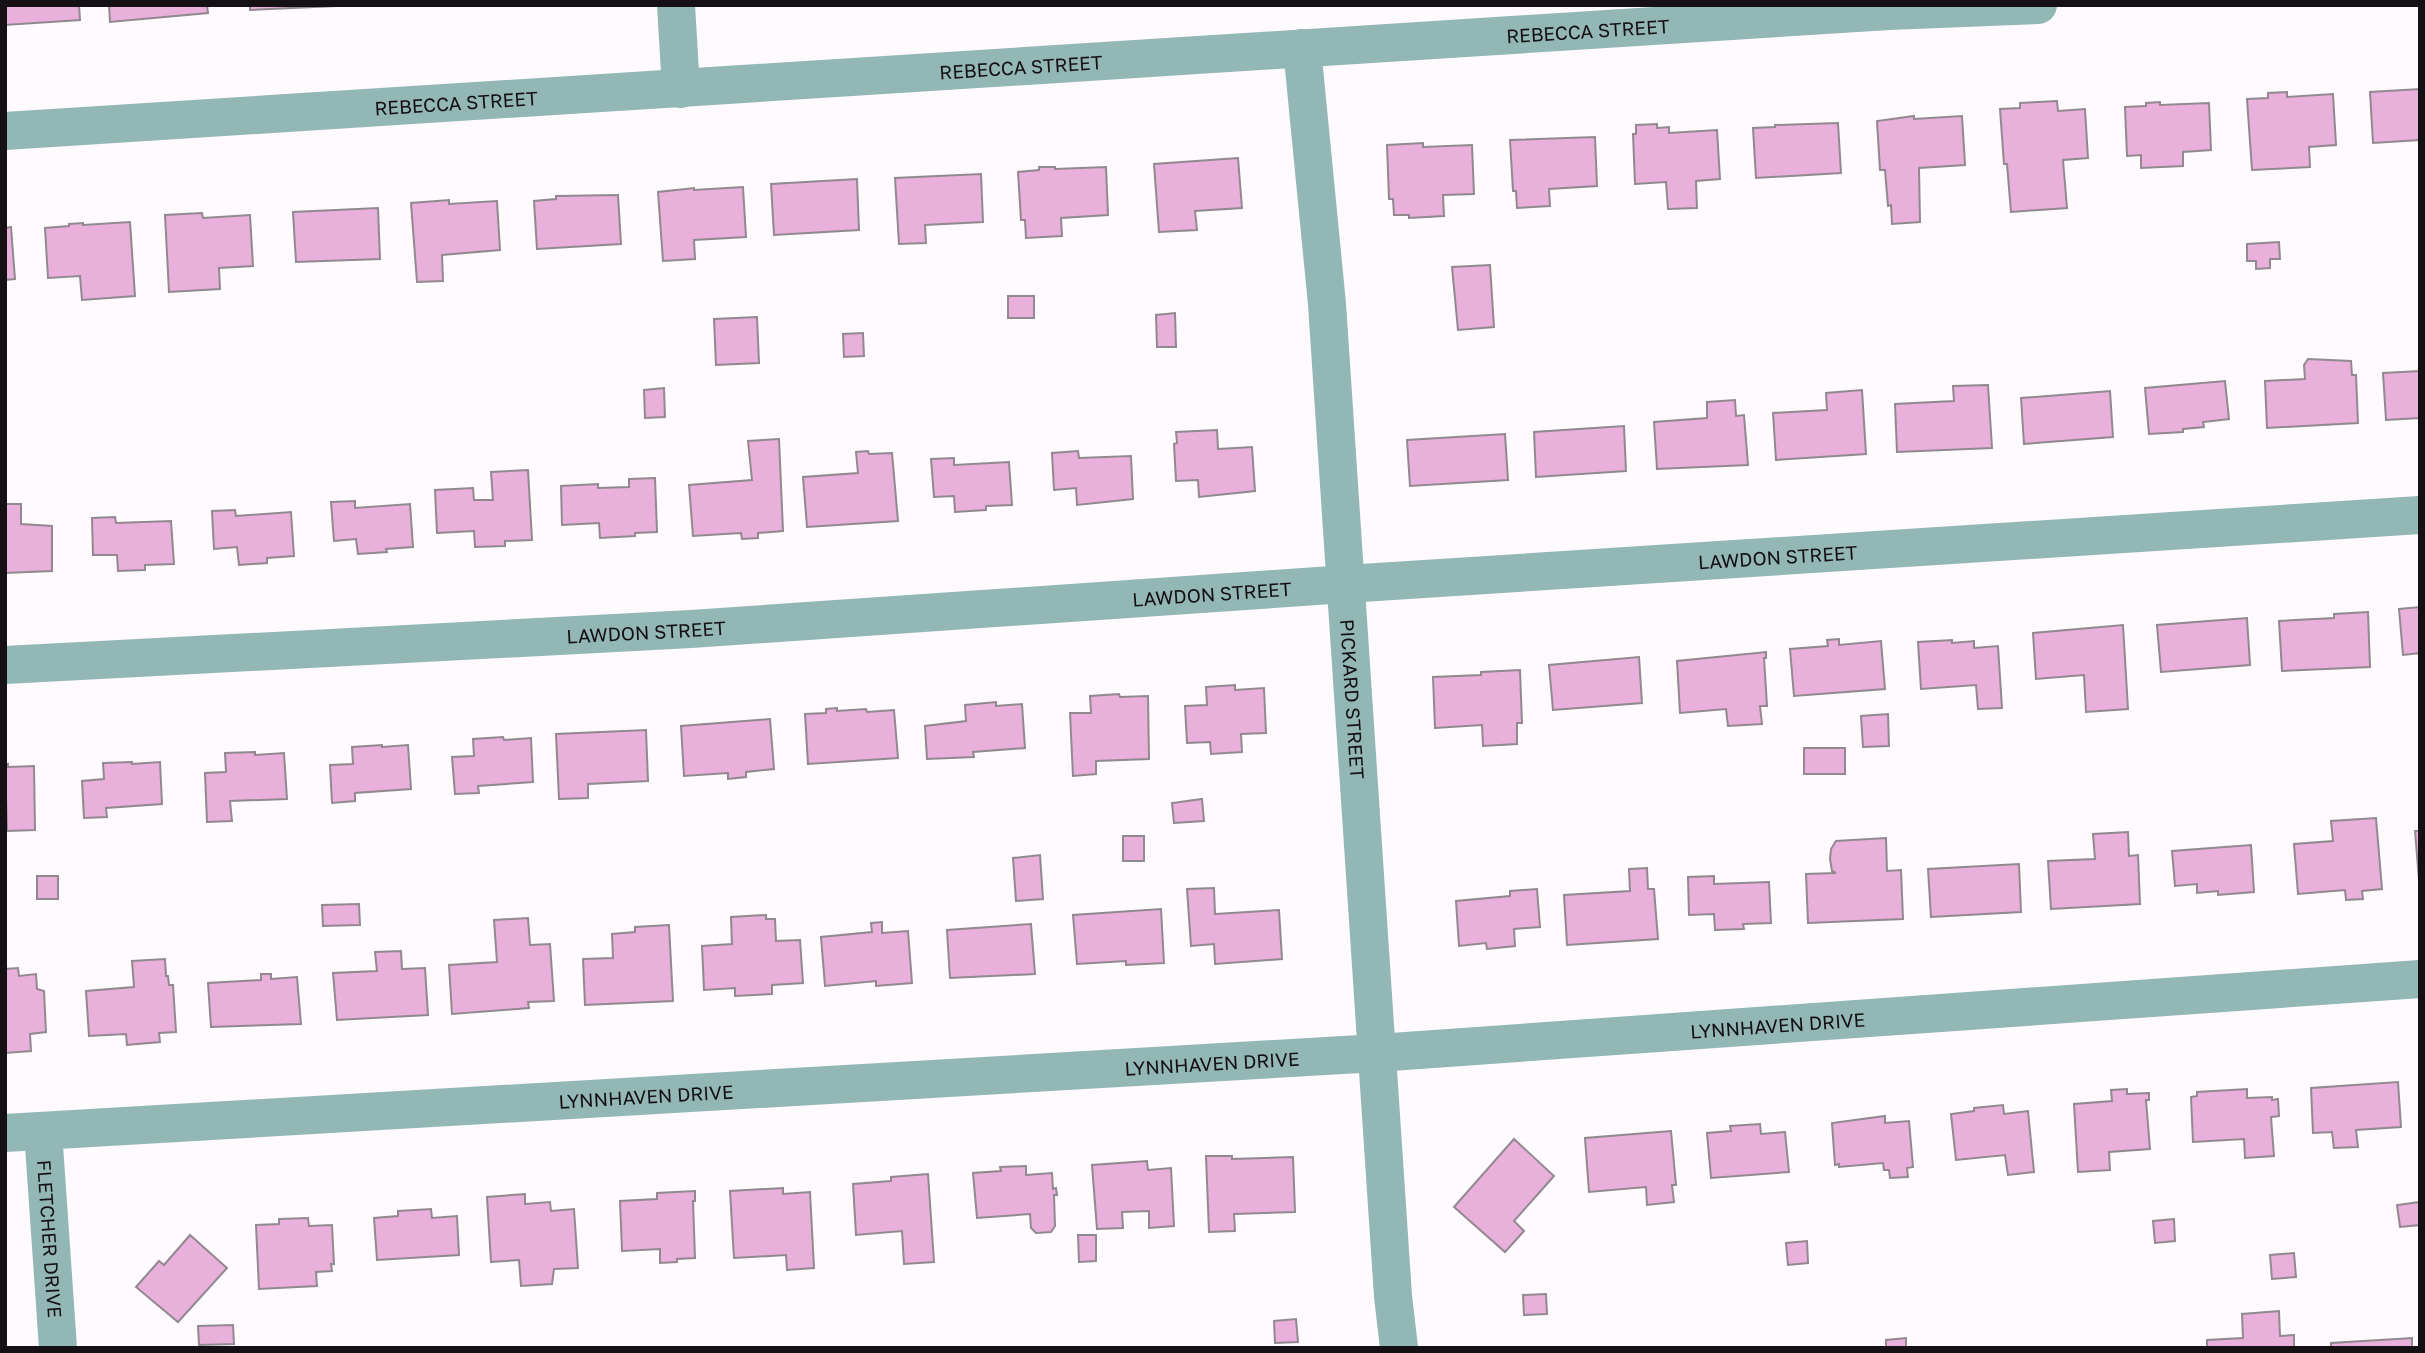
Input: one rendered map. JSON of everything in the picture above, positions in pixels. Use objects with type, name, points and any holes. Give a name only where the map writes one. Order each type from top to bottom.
[{"type":"street","points":[[676,5],[681,89]]},
{"type":"street","name":"REBECCA STREET","points":[[5,131],[681,89],[1889,8],[2038,5]]},
{"type":"street","name":"PICKARD STREET","points":[[1302,48],[1327,304],[1393,1296],[1399,1348]]},
{"type":"street","name":"LAWDON STREET","points":[[5,665],[691,629],[1346,583],[2420,515]]},
{"type":"street","name":"LYNNHAVEN DRIVE","points":[[5,1133],[1377,1053],[2420,979]]},
{"type":"street","name":"FLETCHER DRIVE","points":[[43,1131],[58,1348]]},
{"type":"building","points":[[5,5],[79,5],[80,20],[5,25]]},
{"type":"building","points":[[109,5],[207,5],[208,13],[110,22]]},
{"type":"building","points":[[250,5],[336,5],[336,6],[250,10]]},
{"type":"building","points":[[2420,89],[2420,140],[2373,143],[2370,92]]},
{"type":"building","points":[[2287,92],[2287,97],[2333,94],[2336,145],[2309,147],[2310,167],[2252,170],[2247,99],[2268,98],[2268,93]]},
{"type":"building","points":[[2057,101],[2058,111],[2085,109],[2088,158],[2063,160],[2067,208],[2011,212],[2000,109],[2020,108],[2020,103]]},
{"type":"building","points":[[2160,102],[2160,105],[2209,103],[2211,150],[2183,152],[2183,166],[2141,168],[2141,155],[2127,156],[2125,107]]},
{"type":"building","points":[[1914,116],[1914,119],[1962,116],[1965,165],[1919,168],[1920,222],[1892,224],[1885,170],[1880,170],[1877,121]]},
{"type":"building","points":[[1838,123],[1841,173],[1756,178],[1753,128]]},
{"type":"building","points":[[1657,124],[1657,128],[1669,127],[1669,133],[1717,130],[1720,179],[1696,181],[1697,208],[1668,209],[1666,182],[1635,184],[1633,134],[1636,134],[1636,125]]},
{"type":"building","points":[[1595,137],[1597,186],[1549,189],[1550,206],[1517,208],[1516,191],[1513,191],[1510,140]]},
{"type":"building","points":[[1423,143],[1423,147],[1472,145],[1474,194],[1443,195],[1444,216],[1409,218],[1409,215],[1394,215],[1393,199],[1389,199],[1387,145]]},
{"type":"building","points":[[1238,158],[1242,208],[1195,211],[1197,230],[1159,232],[1154,164]]},
{"type":"building","points":[[1039,167],[1106,167],[1108,215],[1061,218],[1062,236],[1026,238],[1025,220],[1021,220],[1018,172],[1039,170]]},
{"type":"building","points":[[981,174],[983,222],[925,225],[926,243],[899,244],[895,178]]},
{"type":"building","points":[[857,179],[859,230],[774,235],[771,184]]},
{"type":"building","points":[[743,187],[746,237],[694,240],[695,259],[663,261],[658,192]]},
{"type":"building","points":[[618,195],[621,244],[537,249],[534,201],[556,199],[556,196]]},
{"type":"building","points":[[449,200],[449,204],[497,201],[500,250],[442,255],[443,281],[417,282],[411,203]]},
{"type":"building","points":[[378,208],[380,259],[296,262],[293,212]]},
{"type":"building","points":[[202,213],[203,218],[250,215],[253,266],[219,268],[220,289],[169,292],[165,215]]},
{"type":"building","points":[[130,222],[135,296],[82,300],[80,276],[48,278],[45,228],[83,223]]},
{"type":"building","points":[[11,227],[15,279],[5,280],[5,228]]},
{"type":"building","points":[[2279,242],[2280,259],[2270,259],[2270,268],[2256,269],[2256,261],[2247,261],[2247,244]]},
{"type":"building","points":[[1490,265],[1494,327],[1458,330],[1452,267]]},
{"type":"building","points":[[1008,296],[1034,296],[1034,318],[1008,318]]},
{"type":"building","points":[[1175,313],[1176,347],[1157,347],[1156,315]]},
{"type":"building","points":[[757,317],[759,363],[716,365],[714,319]]},
{"type":"building","points":[[863,333],[864,356],[844,357],[843,334]]},
{"type":"building","points":[[2308,359],[2351,361],[2352,375],[2356,375],[2358,423],[2267,428],[2265,381],[2305,379],[2304,365]]},
{"type":"building","points":[[2420,371],[2420,418],[2386,420],[2383,373]]},
{"type":"building","points":[[2225,381],[2229,419],[2203,422],[2204,427],[2183,429],[2183,432],[2149,434],[2145,388]]},
{"type":"building","points":[[1988,385],[1992,448],[1897,452],[1895,404],[1954,401],[1953,386]]},
{"type":"building","points":[[664,388],[665,417],[645,418],[644,390]]},
{"type":"building","points":[[1862,390],[1866,454],[1776,460],[1773,413],[1827,410],[1826,393]]},
{"type":"building","points":[[2110,391],[2113,437],[2024,444],[2021,398]]},
{"type":"building","points":[[1735,400],[1736,416],[1744,415],[1748,465],[1657,469],[1654,422],[1707,418],[1707,402]]},
{"type":"building","points":[[1624,426],[1626,471],[1536,477],[1534,432]]},
{"type":"building","points":[[1217,430],[1218,449],[1252,447],[1255,491],[1199,497],[1198,480],[1176,481],[1176,432]]},
{"type":"building","points":[[1505,434],[1508,480],[1410,486],[1407,440]]},
{"type":"building","points":[[779,439],[783,531],[758,533],[758,538],[742,539],[741,533],[693,536],[689,485],[752,480],[748,441]]},
{"type":"building","points":[[868,451],[869,454],[892,453],[898,521],[807,527],[803,477],[858,473],[856,452]]},
{"type":"building","points":[[1078,451],[1079,458],[1131,456],[1133,499],[1077,505],[1076,488],[1054,490],[1052,453]]},
{"type":"building","points":[[954,458],[954,465],[1009,462],[1012,505],[986,506],[986,510],[955,512],[954,496],[934,497],[931,459]]},
{"type":"building","points":[[528,470],[532,540],[505,541],[505,546],[475,547],[474,531],[437,533],[435,490],[473,488],[474,500],[493,500],[491,472]]},
{"type":"building","points":[[655,478],[657,532],[600,538],[599,523],[562,525],[561,486],[598,484],[598,488],[629,487],[629,479]]},
{"type":"building","points":[[355,501],[355,508],[410,504],[413,547],[358,554],[356,539],[334,541],[331,502]]},
{"type":"building","points":[[5,504],[21,504],[21,524],[52,526],[52,571],[5,573]]},
{"type":"building","points":[[235,510],[236,516],[291,512],[294,556],[267,558],[267,563],[239,565],[237,547],[214,549],[212,511]]},
{"type":"building","points":[[115,517],[116,523],[171,521],[174,564],[145,565],[145,570],[118,571],[117,555],[93,555],[92,518]]},
{"type":"building","points":[[2420,607],[2420,653],[2403,655],[2399,609]]},
{"type":"building","points":[[2368,612],[2370,667],[2282,671],[2279,621],[2334,618],[2334,614]]},
{"type":"building","points":[[2247,618],[2250,665],[2161,672],[2157,625]]},
{"type":"building","points":[[2123,625],[2128,709],[2086,712],[2084,675],[2036,679],[2033,633]]},
{"type":"building","points":[[1839,639],[1839,645],[1881,641],[1885,689],[1794,696],[1790,649],[1828,646],[1827,640]]},
{"type":"building","points":[[1952,640],[1952,643],[1974,641],[1974,648],[1998,646],[2002,708],[1978,709],[1976,685],[1921,689],[1918,642]]},
{"type":"building","points":[[1766,652],[1764,658],[1767,706],[1760,706],[1762,724],[1728,726],[1726,709],[1680,713],[1677,661]]},
{"type":"building","points":[[1639,657],[1642,703],[1553,710],[1549,665]]},
{"type":"building","points":[[1520,670],[1522,723],[1517,723],[1517,744],[1483,746],[1482,725],[1435,728],[1433,677]]},
{"type":"building","points":[[1235,685],[1235,690],[1264,688],[1266,733],[1241,734],[1242,752],[1211,754],[1210,742],[1187,743],[1185,706],[1207,705],[1206,687]]},
{"type":"building","points":[[1119,694],[1120,697],[1148,696],[1149,759],[1096,761],[1096,774],[1073,776],[1070,713],[1091,713],[1090,696]]},
{"type":"building","points":[[996,702],[996,706],[1022,704],[1025,748],[973,752],[974,757],[927,759],[925,726],[966,721],[965,705]]},
{"type":"building","points":[[837,708],[837,711],[894,710],[898,758],[808,764],[805,714],[826,713],[826,709]]},
{"type":"building","points":[[1888,714],[1889,746],[1863,747],[1861,716]]},
{"type":"building","points":[[770,719],[774,769],[746,772],[746,777],[728,779],[728,773],[684,776],[681,726]]},
{"type":"building","points":[[646,730],[648,781],[588,784],[588,798],[559,799],[556,734]]},
{"type":"building","points":[[503,737],[504,740],[531,738],[533,782],[478,786],[479,793],[455,794],[452,757],[474,756],[473,739]]},
{"type":"building","points":[[408,745],[411,789],[355,793],[355,801],[332,803],[330,765],[353,764],[352,747]]},
{"type":"building","points":[[1804,748],[1845,748],[1845,774],[1804,774]]},
{"type":"building","points":[[255,752],[255,755],[284,753],[287,799],[230,801],[232,821],[207,822],[205,773],[226,772],[225,753]]},
{"type":"building","points":[[160,762],[162,804],[106,808],[107,817],[84,818],[82,781],[104,779],[103,763]]},
{"type":"building","points":[[5,764],[8,764],[8,767],[34,766],[35,830],[7,831]]},
{"type":"building","points":[[1202,799],[1204,821],[1174,823],[1172,803]]},
{"type":"building","points":[[2376,818],[2382,889],[2362,891],[2363,899],[2346,900],[2345,890],[2298,894],[2294,844],[2333,841],[2331,821]]},
{"type":"building","points":[[2415,831],[2420,831],[2420,880],[2419,880]]},
{"type":"building","points":[[2128,832],[2129,856],[2138,855],[2140,904],[2051,909],[2048,861],[2095,859],[2093,834]]},
{"type":"building","points":[[1123,836],[1144,836],[1144,861],[1123,861]]},
{"type":"building","points":[[1886,838],[1887,871],[1901,870],[1903,919],[1808,923],[1806,874],[1836,873],[1832,871],[1830,859],[1831,849],[1836,841]]},
{"type":"building","points":[[2251,845],[2254,892],[2218,895],[2218,891],[2197,893],[2197,884],[2175,886],[2172,851]]},
{"type":"building","points":[[1040,855],[1043,899],[1016,901],[1013,858]]},
{"type":"building","points":[[2019,864],[2021,912],[1931,917],[1928,869]]},
{"type":"building","points":[[1647,868],[1648,889],[1654,889],[1658,939],[1567,945],[1564,895],[1630,891],[1629,869]]},
{"type":"building","points":[[37,876],[58,876],[58,899],[37,899]]},
{"type":"building","points":[[1714,876],[1714,884],[1769,882],[1771,923],[1743,924],[1744,929],[1715,930],[1714,914],[1689,915],[1688,877]]},
{"type":"building","points":[[1214,888],[1215,914],[1279,910],[1282,959],[1215,964],[1214,944],[1191,946],[1187,889]]},
{"type":"building","points":[[1537,889],[1540,927],[1514,929],[1515,946],[1487,949],[1486,943],[1459,946],[1456,901],[1510,896],[1510,891]]},
{"type":"building","points":[[359,904],[360,925],[323,926],[322,905]]},
{"type":"building","points":[[1161,909],[1164,963],[1126,965],[1126,961],[1077,964],[1073,915]]},
{"type":"building","points":[[766,915],[766,919],[775,919],[776,941],[800,940],[803,983],[772,985],[772,994],[735,996],[735,988],[704,990],[702,946],[732,944],[731,917]]},
{"type":"building","points":[[528,918],[530,945],[550,944],[554,1001],[528,1002],[529,1008],[452,1014],[449,965],[497,962],[494,920]]},
{"type":"building","points":[[882,922],[882,933],[908,931],[912,983],[876,986],[876,981],[825,986],[821,937],[872,932],[871,923]]},
{"type":"building","points":[[1031,924],[1035,974],[950,978],[947,930]]},
{"type":"building","points":[[669,925],[673,1001],[585,1005],[583,959],[613,958],[612,934],[635,932],[635,927]]},
{"type":"building","points":[[401,951],[402,969],[425,968],[428,1015],[337,1020],[333,973],[377,971],[375,952]]},
{"type":"building","points":[[165,959],[166,976],[169,985],[173,985],[176,1032],[159,1033],[160,1042],[127,1045],[126,1034],[89,1036],[86,991],[134,987],[132,961]]},
{"type":"building","points":[[18,968],[19,976],[36,974],[37,989],[44,991],[46,1032],[30,1034],[31,1051],[5,1053],[5,969]]},
{"type":"building","points":[[261,974],[271,974],[271,979],[297,977],[301,1024],[211,1027],[208,983],[261,980]]},
{"type":"building","points":[[2398,1082],[2401,1127],[2356,1130],[2358,1147],[2334,1148],[2332,1132],[2313,1133],[2311,1088]]},
{"type":"building","points":[[2127,1089],[2127,1094],[2149,1093],[2149,1100],[2146,1100],[2150,1149],[2109,1152],[2110,1170],[2078,1172],[2074,1104],[2112,1101],[2111,1090]]},
{"type":"building","points":[[2247,1089],[2247,1098],[2278,1099],[2279,1116],[2271,1117],[2274,1156],[2245,1158],[2244,1139],[2193,1142],[2191,1097],[2197,1096],[2197,1092]]},
{"type":"building","points":[[2003,1105],[2004,1114],[2028,1111],[2034,1172],[2008,1175],[2005,1155],[1956,1160],[1951,1114]]},
{"type":"building","points":[[1885,1116],[1885,1123],[1909,1121],[1913,1167],[1907,1168],[1908,1177],[1890,1178],[1889,1170],[1884,1170],[1883,1163],[1839,1167],[1839,1164],[1835,1165],[1832,1123]]},
{"type":"building","points":[[1760,1124],[1761,1134],[1785,1132],[1789,1172],[1711,1178],[1707,1133],[1731,1131],[1730,1126]]},
{"type":"building","points":[[1671,1131],[1676,1185],[1672,1185],[1674,1202],[1647,1205],[1646,1187],[1589,1192],[1585,1138]]},
{"type":"building","points":[[1514,1139],[1554,1176],[1514,1221],[1524,1231],[1505,1252],[1454,1207]]},
{"type":"building","points":[[1206,1156],[1232,1156],[1232,1159],[1293,1157],[1295,1212],[1234,1214],[1235,1231],[1209,1232]]},
{"type":"building","points":[[1147,1161],[1148,1170],[1171,1168],[1174,1226],[1149,1228],[1149,1211],[1122,1212],[1123,1228],[1097,1229],[1092,1165]]},
{"type":"building","points":[[1026,1166],[1026,1175],[1052,1173],[1053,1189],[1056,1188],[1057,1195],[1054,1195],[1055,1226],[1051,1232],[1036,1233],[1031,1228],[1030,1214],[977,1218],[973,1173],[1001,1171],[1000,1167]]},
{"type":"building","points":[[928,1174],[934,1262],[904,1264],[902,1231],[856,1235],[853,1184]]},
{"type":"building","points":[[783,1188],[783,1194],[810,1192],[814,1268],[787,1270],[786,1255],[734,1258],[730,1191]]},
{"type":"building","points":[[695,1191],[695,1258],[660,1263],[660,1249],[622,1251],[620,1201],[657,1199],[657,1193]]},
{"type":"building","points":[[525,1194],[525,1204],[550,1202],[551,1211],[574,1209],[578,1268],[554,1269],[552,1284],[521,1286],[519,1260],[491,1262],[487,1197]]},
{"type":"building","points":[[2420,1202],[2420,1225],[2400,1227],[2397,1205]]},
{"type":"building","points":[[431,1209],[432,1218],[457,1216],[459,1255],[377,1260],[374,1218],[398,1216],[398,1211]]},
{"type":"building","points":[[308,1218],[309,1226],[332,1225],[332,1271],[316,1272],[317,1286],[259,1289],[256,1225],[279,1224],[279,1219]]},
{"type":"building","points":[[2174,1219],[2175,1241],[2155,1243],[2153,1221]]},
{"type":"building","points":[[190,1235],[227,1268],[178,1322],[136,1287],[159,1261],[164,1265]]},
{"type":"building","points":[[1078,1235],[1096,1235],[1096,1261],[1079,1262]]},
{"type":"building","points":[[1807,1241],[1808,1263],[1788,1265],[1786,1243]]},
{"type":"building","points":[[2294,1253],[2296,1277],[2272,1279],[2270,1255]]},
{"type":"building","points":[[1546,1294],[1547,1314],[1524,1315],[1523,1295]]},
{"type":"building","points":[[2279,1311],[2280,1336],[2294,1335],[2294,1348],[2207,1348],[2207,1340],[2243,1338],[2242,1314]]},
{"type":"building","points":[[1296,1319],[1298,1342],[1275,1343],[1274,1321]]},
{"type":"building","points":[[233,1325],[234,1344],[199,1345],[198,1326]]},
{"type":"building","points":[[1906,1338],[1906,1348],[1886,1348],[1886,1340]]},
{"type":"building","points":[[2412,1338],[2412,1348],[2331,1348],[2331,1343]]}]
